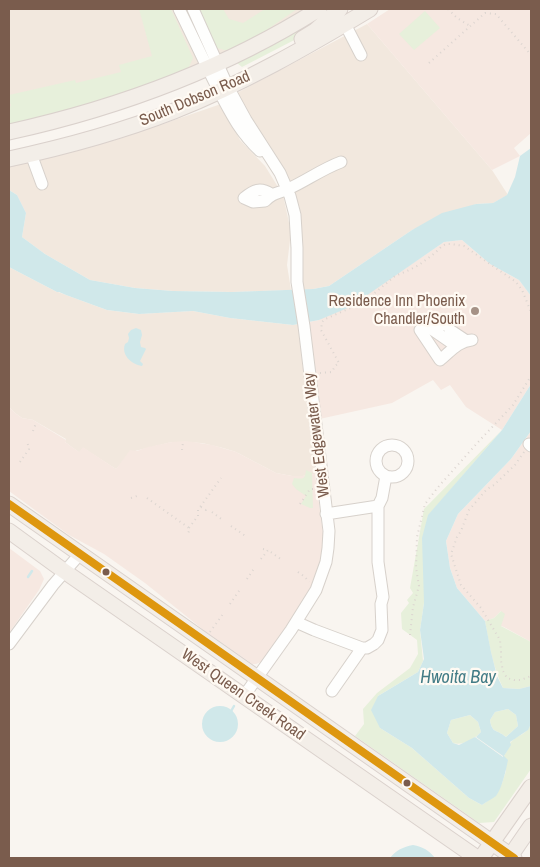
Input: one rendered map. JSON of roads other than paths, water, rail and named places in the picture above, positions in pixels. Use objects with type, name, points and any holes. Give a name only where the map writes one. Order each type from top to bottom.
[{"type":"main road","name":"South Dobson Road","points":[[9,132],[109,106],[151,91],[213,66],[319,9]]},
{"type":"main road","points":[[224,86],[306,37],[340,9]]},
{"type":"main road","name":"South Dobson Road","points":[[9,159],[90,139],[173,111],[280,61],[370,9]]},
{"type":"main road","name":"West Queen Creek Road","points":[[9,504],[511,857]]},
{"type":"main road","name":"West Queen Creek Road","points":[[9,531],[477,858]]},
{"type":"main road","points":[[481,858],[531,787]]},
{"type":"main road","points":[[511,857],[531,826]]},
{"type":"street","name":"West Edgewater Way","points":[[179,9],[224,86],[242,132],[260,151],[270,158],[280,173],[295,215],[298,282],[328,531],[326,562],[316,590],[244,696]]},
{"type":"street","name":"West Edgewater Way","points":[[193,9],[213,66]]},
{"type":"street","points":[[345,24],[362,55]]},
{"type":"street","points":[[32,154],[42,184]]},
{"type":"street","points":[[271,194],[287,190],[340,162]]},
{"type":"street","points":[[439,322],[464,342],[427,326],[439,322]]},
{"type":"street","points":[[420,330],[440,360],[464,342]]},
{"type":"street","points":[[296,622],[362,648],[367,648],[378,640],[382,630],[381,604],[383,597],[378,562],[378,506],[382,498],[386,476]]},
{"type":"street","points":[[326,514],[378,506]]},
{"type":"street","points":[[9,644],[64,571],[80,554]]},
{"type":"street","points":[[332,691],[362,648]]},
{"type":"water","points":[[531,148],[531,296],[519,280],[490,264],[462,240],[444,242],[350,307],[319,320],[293,325],[230,318],[193,311],[139,314],[107,310],[57,292],[9,267],[9,190],[17,195],[26,213],[22,237],[45,254],[90,280],[135,288],[173,291],[232,292],[313,289],[329,286],[412,230],[442,213],[476,204],[493,203],[507,195],[515,177],[520,156]]},
{"type":"water","points":[[136,328],[141,330],[141,347],[146,349],[140,361],[143,364],[142,366],[131,361],[124,352],[125,344],[129,338],[128,334]]},
{"type":"water","name":"Hwoita Bay","points":[[531,384],[531,431],[511,459],[458,514],[446,541],[450,568],[457,588],[485,621],[497,676],[503,688],[519,689],[531,686],[531,724],[528,730],[510,742],[511,745],[504,756],[508,760],[500,788],[496,796],[482,805],[469,798],[412,748],[380,728],[371,710],[378,696],[418,672],[424,659],[420,630],[424,603],[422,538],[428,515],[502,430]],"holes":[[[508,709],[516,715],[518,726],[506,737],[492,727],[490,720],[495,712]],[[470,715],[478,722],[481,732],[476,737],[503,757],[475,737],[459,745],[453,743],[447,733],[451,720]]]},
{"type":"water","points":[[220,706],[233,711],[238,724],[233,737],[220,742],[207,737],[202,724],[207,711]]},
{"type":"water","points":[[413,845],[426,849],[435,858],[390,858],[400,849]]},
{"type":"waterway","points":[[28,577],[32,571]]},
{"type":"waterway","points":[[230,713],[234,706]]},
{"type":"place","name":"Residence Inn Phoenix Chandler/South","points":[[475,311]]}]
